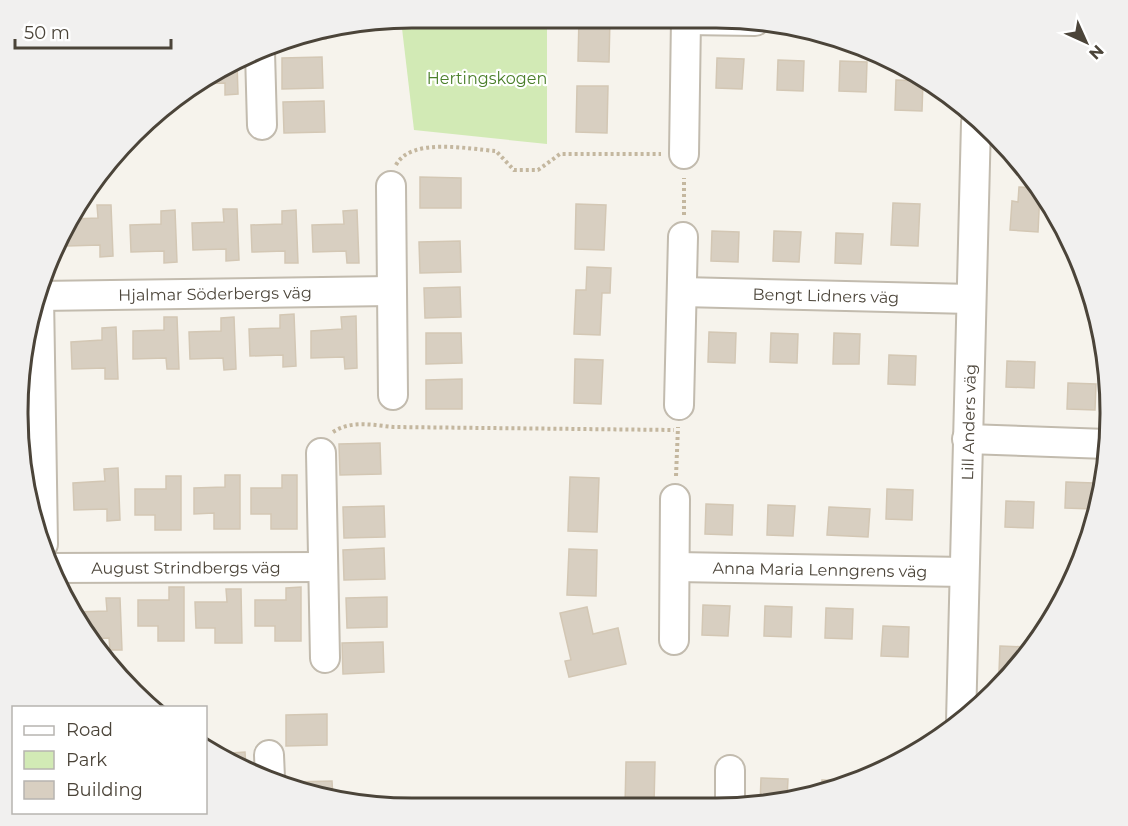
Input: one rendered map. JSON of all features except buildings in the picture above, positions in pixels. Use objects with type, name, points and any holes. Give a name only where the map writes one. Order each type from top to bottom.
[{"type":"street","points":[[684,154],[686,28]]},
{"type":"street","points":[[260,61],[262,124]]},
{"type":"street","name":"Lill Anders väg","points":[[962,707],[971,299],[983,138]]},
{"type":"street","points":[[391,186],[390,291],[393,395]]},
{"type":"street","points":[[679,418],[683,237]]},
{"type":"street","name":"Hjalmar Söderbergs väg","points":[[47,296],[390,291]]},
{"type":"street","name":"Bengt Lidners väg","points":[[682,292],[971,299]]},
{"type":"street","points":[[39,324],[43,515]]},
{"type":"street","points":[[967,439],[1098,444]]},
{"type":"street","points":[[321,453],[325,658]]},
{"type":"street","points":[[674,640],[675,499]]},
{"type":"street","name":"August Strindbergs väg","points":[[61,568],[323,567]]},
{"type":"street","name":"Anna Maria Lenngrens väg","points":[[675,567],[964,572]]},
{"type":"street","points":[[730,770],[730,797]]},
{"type":"path","points":[[391,186],[395,167],[402,156],[422,147],[496,151],[514,170],[538,170],[560,154],[684,154],[683,237]]},
{"type":"path","points":[[321,453],[324,441],[332,434],[342,427],[356,424],[393,427],[679,418],[675,499]]},
{"type":"green space","name":"Hertingskogen","points":[[402,28],[547,28],[547,144],[414,130]]}]
